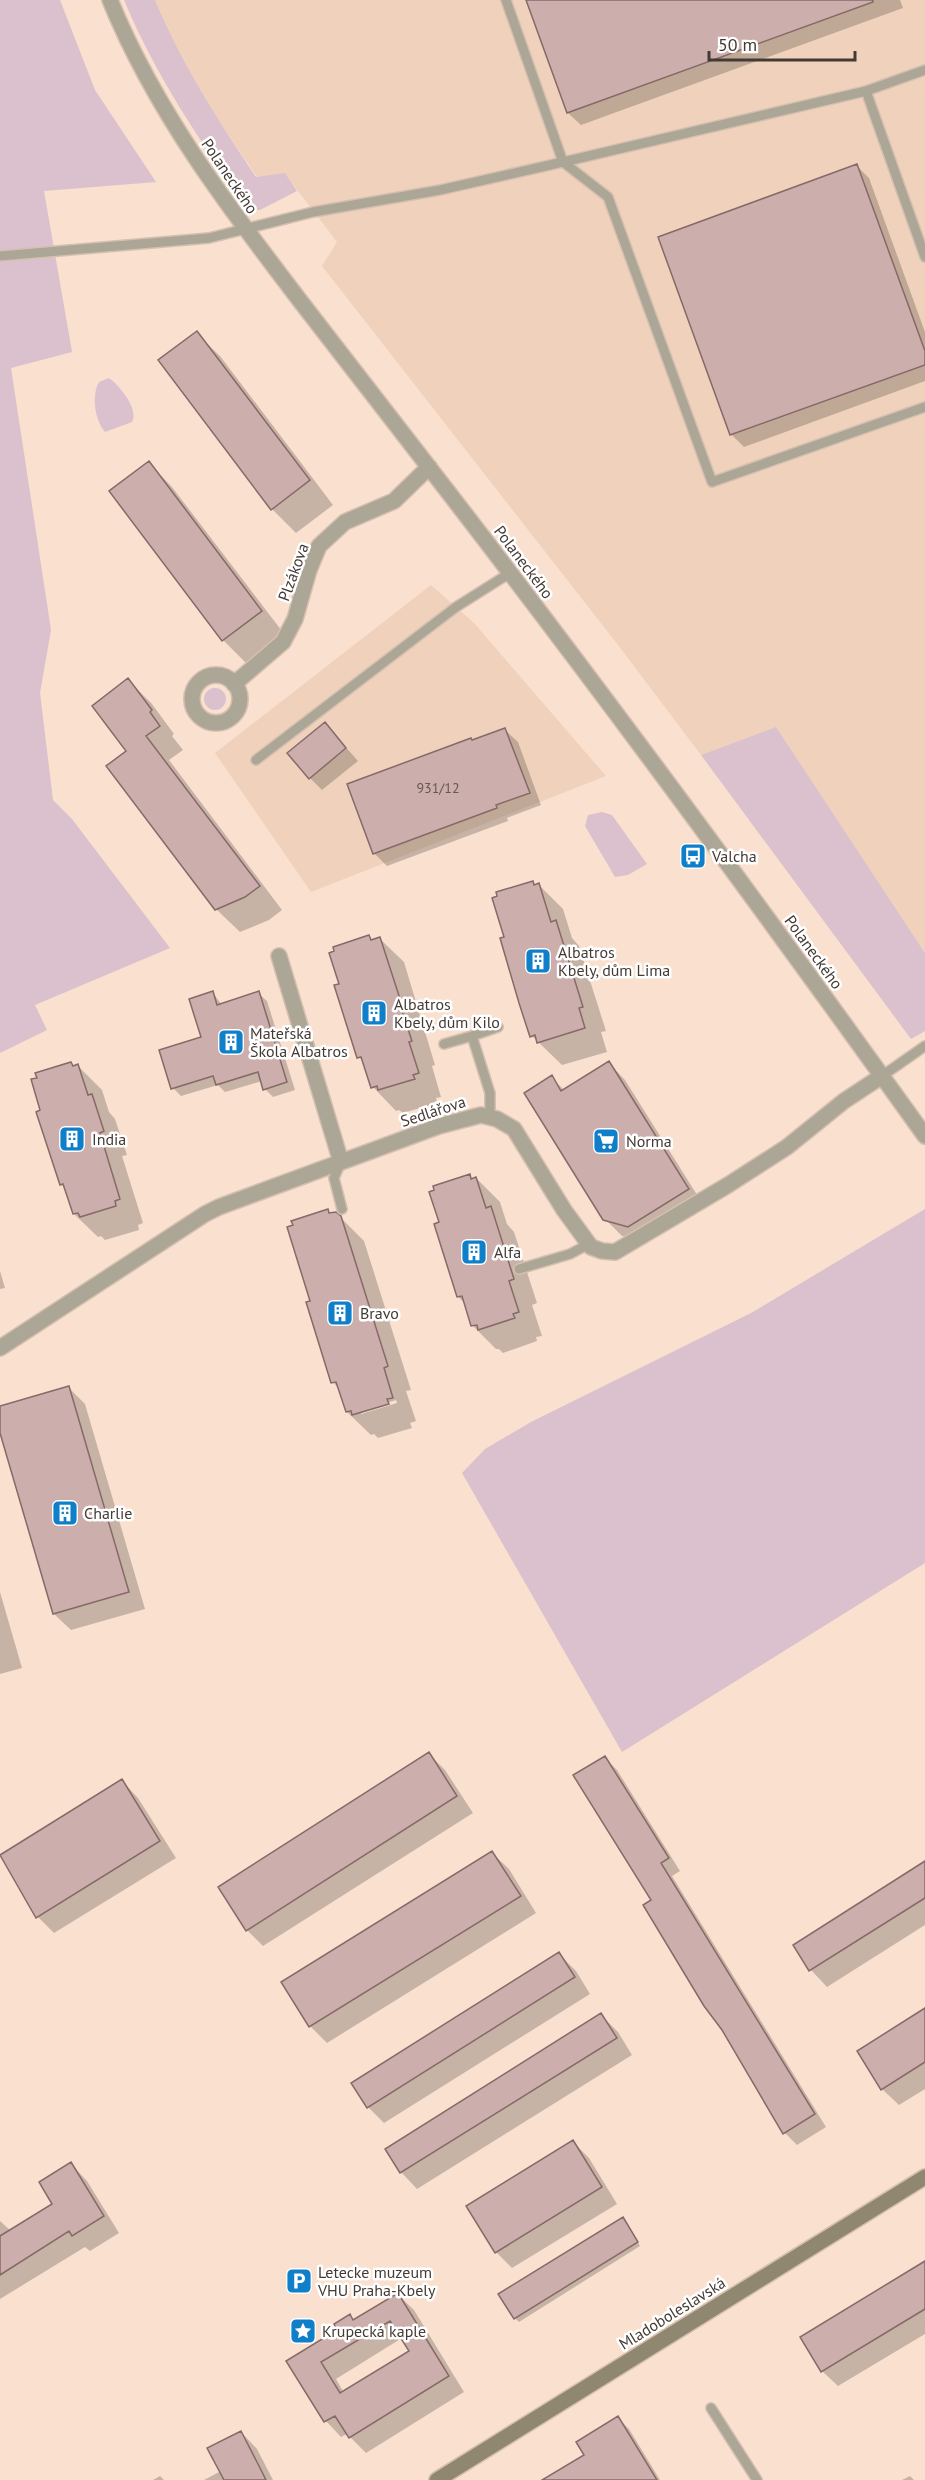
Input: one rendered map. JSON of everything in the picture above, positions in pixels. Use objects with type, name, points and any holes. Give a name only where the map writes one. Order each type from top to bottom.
[{"type":"main road","name":"Mladoboleslavská","points":[[437,2480],[925,2177]]},
{"type":"street","name":"Polaneckého","points":[[110,0],[156,95],[246,230],[510,573],[759,906],[925,1136]]},
{"type":"street","name":"Plzákova","points":[[234,684],[283,642],[295,619],[309,570],[319,546],[345,522],[394,501],[429,467]]},
{"type":"street","points":[[279,956],[341,1162]]},
{"type":"street","points":[[589,1244],[602,1251],[615,1252],[632,1244],[786,1147],[844,1101],[882,1076]]},
{"type":"street","name":"Sedlářova","points":[[0,1348],[205,1214],[254,1192],[439,1126],[481,1115],[514,1129],[589,1244]]},
{"type":"lane","points":[[506,0],[562,162],[608,197],[712,482],[925,407]]},
{"type":"lane","points":[[0,256],[209,238],[313,212],[440,190],[866,91],[925,70]]},
{"type":"lane","points":[[866,91],[925,257]]},
{"type":"lane","points":[[256,760],[456,607],[510,573]]},
{"type":"lane","points":[[444,1044],[498,1027]]},
{"type":"lane","points":[[472,1036],[490,1093],[490,1117]]},
{"type":"lane","points":[[882,1076],[925,1046]]},
{"type":"lane","points":[[341,1162],[334,1178],[342,1209]]},
{"type":"lane","points":[[519,1269],[570,1254],[589,1244]]},
{"type":"lane","points":[[711,2408],[756,2480]]},
{"type":"shaded area","points":[[0,0],[60,0],[95,90],[156,182],[44,191],[72,352],[11,368],[51,630],[40,693],[53,800],[72,819],[170,948],[35,1005],[47,1030],[0,1053]]},
{"type":"shaded area","points":[[124,0],[155,0],[188,69],[256,177],[285,173],[297,191],[260,210],[253,210],[247,206],[212,157],[164,81]]},
{"type":"shaded area","points":[[155,0],[925,0],[925,953],[776,728],[701,755],[322,266],[337,242],[285,174],[257,177],[218,120],[170,38]]},
{"type":"shaded area","points":[[109,378],[131,404],[133,417],[132,422],[105,432],[97,415],[95,394],[99,382]]},
{"type":"shaded area","points":[[431,585],[474,623],[606,776],[311,892],[215,753]]},
{"type":"shaded area","points":[[215,688],[225,695],[226,699],[219,709],[215,710],[205,703],[204,699],[211,689]]},
{"type":"shaded area","points":[[776,727],[925,953],[925,1031],[911,1039],[701,755]]},
{"type":"shaded area","points":[[602,812],[612,815],[647,864],[628,875],[615,877],[585,826],[588,815]]},
{"type":"shaded area","points":[[925,1209],[925,1563],[622,1752],[462,1473],[485,1449],[531,1422],[751,1313]]},
{"type":"building","points":[[526,0],[873,0],[873,2],[567,113]]},
{"type":"building","points":[[857,164],[925,351],[925,365],[730,435],[658,237]]},
{"type":"building","points":[[197,331],[310,480],[271,510],[158,360]]},
{"type":"building","points":[[149,461],[262,611],[222,641],[109,491]]},
{"type":"building","points":[[128,678],[152,710],[150,712],[160,726],[146,736],[260,886],[245,897],[215,910],[106,766],[126,751],[92,706]]},
{"type":"building","points":[[325,722],[346,748],[309,779],[287,753]]},
{"type":"building","points":[[505,728],[530,793],[496,805],[497,808],[373,854],[347,784],[471,738],[472,740]]},
{"type":"building","name":"Albatros Kbely, dům Lima","points":[[533,881],[534,885],[539,883],[551,922],[556,920],[583,1007],[579,1008],[585,1028],[537,1043],[535,1035],[530,1037],[519,1003],[500,938],[504,937],[492,898],[497,896],[496,892]]},
{"type":"building","name":"Albatros Kbely, dům Kilo","points":[[369,935],[371,940],[380,937],[402,1005],[400,1005],[412,1041],[409,1042],[419,1073],[413,1075],[415,1079],[378,1090],[377,1086],[371,1088],[361,1057],[357,1058],[334,985],[339,984],[329,953],[334,951],[333,947]]},
{"type":"building","name":"Mateřská Škola Albatros","points":[[213,991],[217,1005],[259,991],[287,1082],[263,1090],[258,1072],[216,1085],[213,1076],[171,1089],[159,1050],[201,1037],[189,999]]},
{"type":"building","name":"Norma","points":[[609,1061],[689,1189],[628,1227],[603,1220],[524,1093],[552,1075],[561,1091]]},
{"type":"building","name":"India","points":[[71,1062],[73,1066],[78,1064],[88,1095],[92,1094],[104,1131],[100,1133],[120,1199],[115,1201],[116,1206],[80,1217],[78,1213],[73,1214],[63,1184],[60,1185],[36,1112],[40,1110],[31,1079],[37,1078],[35,1073]]},
{"type":"building","name":"Alfa","points":[[470,1174],[471,1179],[476,1177],[486,1208],[491,1206],[514,1279],[509,1281],[519,1312],[513,1314],[515,1318],[478,1330],[477,1325],[471,1326],[462,1296],[457,1297],[434,1224],[439,1222],[429,1192],[434,1190],[433,1186]]},
{"type":"building","name":"Bravo","points":[[328,1209],[329,1213],[336,1212],[341,1216],[388,1366],[384,1368],[393,1398],[387,1399],[389,1404],[352,1415],[351,1411],[346,1412],[336,1382],[331,1383],[306,1302],[310,1301],[287,1227],[293,1225],[291,1221]]},
{"type":"building","name":"Charlie","points":[[69,1386],[129,1592],[53,1614],[0,1433],[0,1406]]},
{"type":"building","points":[[429,1752],[457,1796],[246,1931],[218,1887]]},
{"type":"building","points":[[605,1756],[669,1858],[661,1863],[815,2114],[783,2134],[722,2030],[704,2006],[643,1905],[651,1900],[573,1775]]},
{"type":"building","points":[[122,1779],[160,1841],[36,1918],[0,1855]]},
{"type":"building","points":[[492,1851],[521,1896],[309,2027],[281,1982]]},
{"type":"building","points":[[925,1861],[925,1898],[809,1971],[793,1945]]},
{"type":"building","points":[[559,1952],[575,1977],[367,2108],[351,2083]]},
{"type":"building","points":[[925,2008],[925,2062],[881,2090],[857,2051]]},
{"type":"building","points":[[601,2013],[617,2038],[400,2173],[385,2149]]},
{"type":"building","points":[[573,2140],[602,2187],[495,2253],[466,2206]]},
{"type":"building","points":[[71,2162],[104,2216],[72,2236],[69,2231],[0,2275],[0,2236],[52,2204],[39,2182]]},
{"type":"building","points":[[623,2217],[638,2242],[514,2319],[498,2294]]},
{"type":"building","points":[[925,2261],[925,2309],[821,2372],[800,2337]]},
{"type":"building","points":[[398,2293],[449,2376],[349,2438],[335,2416],[324,2422],[286,2361],[337,2330],[334,2324],[350,2314],[353,2320]],"holes":[[[390,2321],[409,2351],[340,2393],[321,2362]]]},
{"type":"building","points":[[618,2416],[657,2480],[542,2480],[584,2455],[576,2442]]},
{"type":"building","points":[[241,2431],[266,2480],[224,2480],[207,2448]]},
{"type":"place","name":"Valcha","points":[[693,856]]},
{"type":"place","name":"Albatros Kbely, dům Lima","points":[[538,961]]},
{"type":"place","name":"Albatros Kbely, dům Kilo","points":[[374,1013]]},
{"type":"place","name":"Mateřská Škola Albatros","points":[[231,1042]]},
{"type":"place","name":"India","points":[[72,1139]]},
{"type":"place","name":"Norma","points":[[606,1141]]},
{"type":"place","name":"Alfa","points":[[474,1252]]},
{"type":"place","name":"Bravo","points":[[340,1313]]},
{"type":"place","name":"Charlie","points":[[65,1513]]},
{"type":"place","name":"Letecke muzeum VHU Praha-Kbely","points":[[299,2281]]},
{"type":"place","name":"Krupecká kaple","points":[[303,2331]]}]
